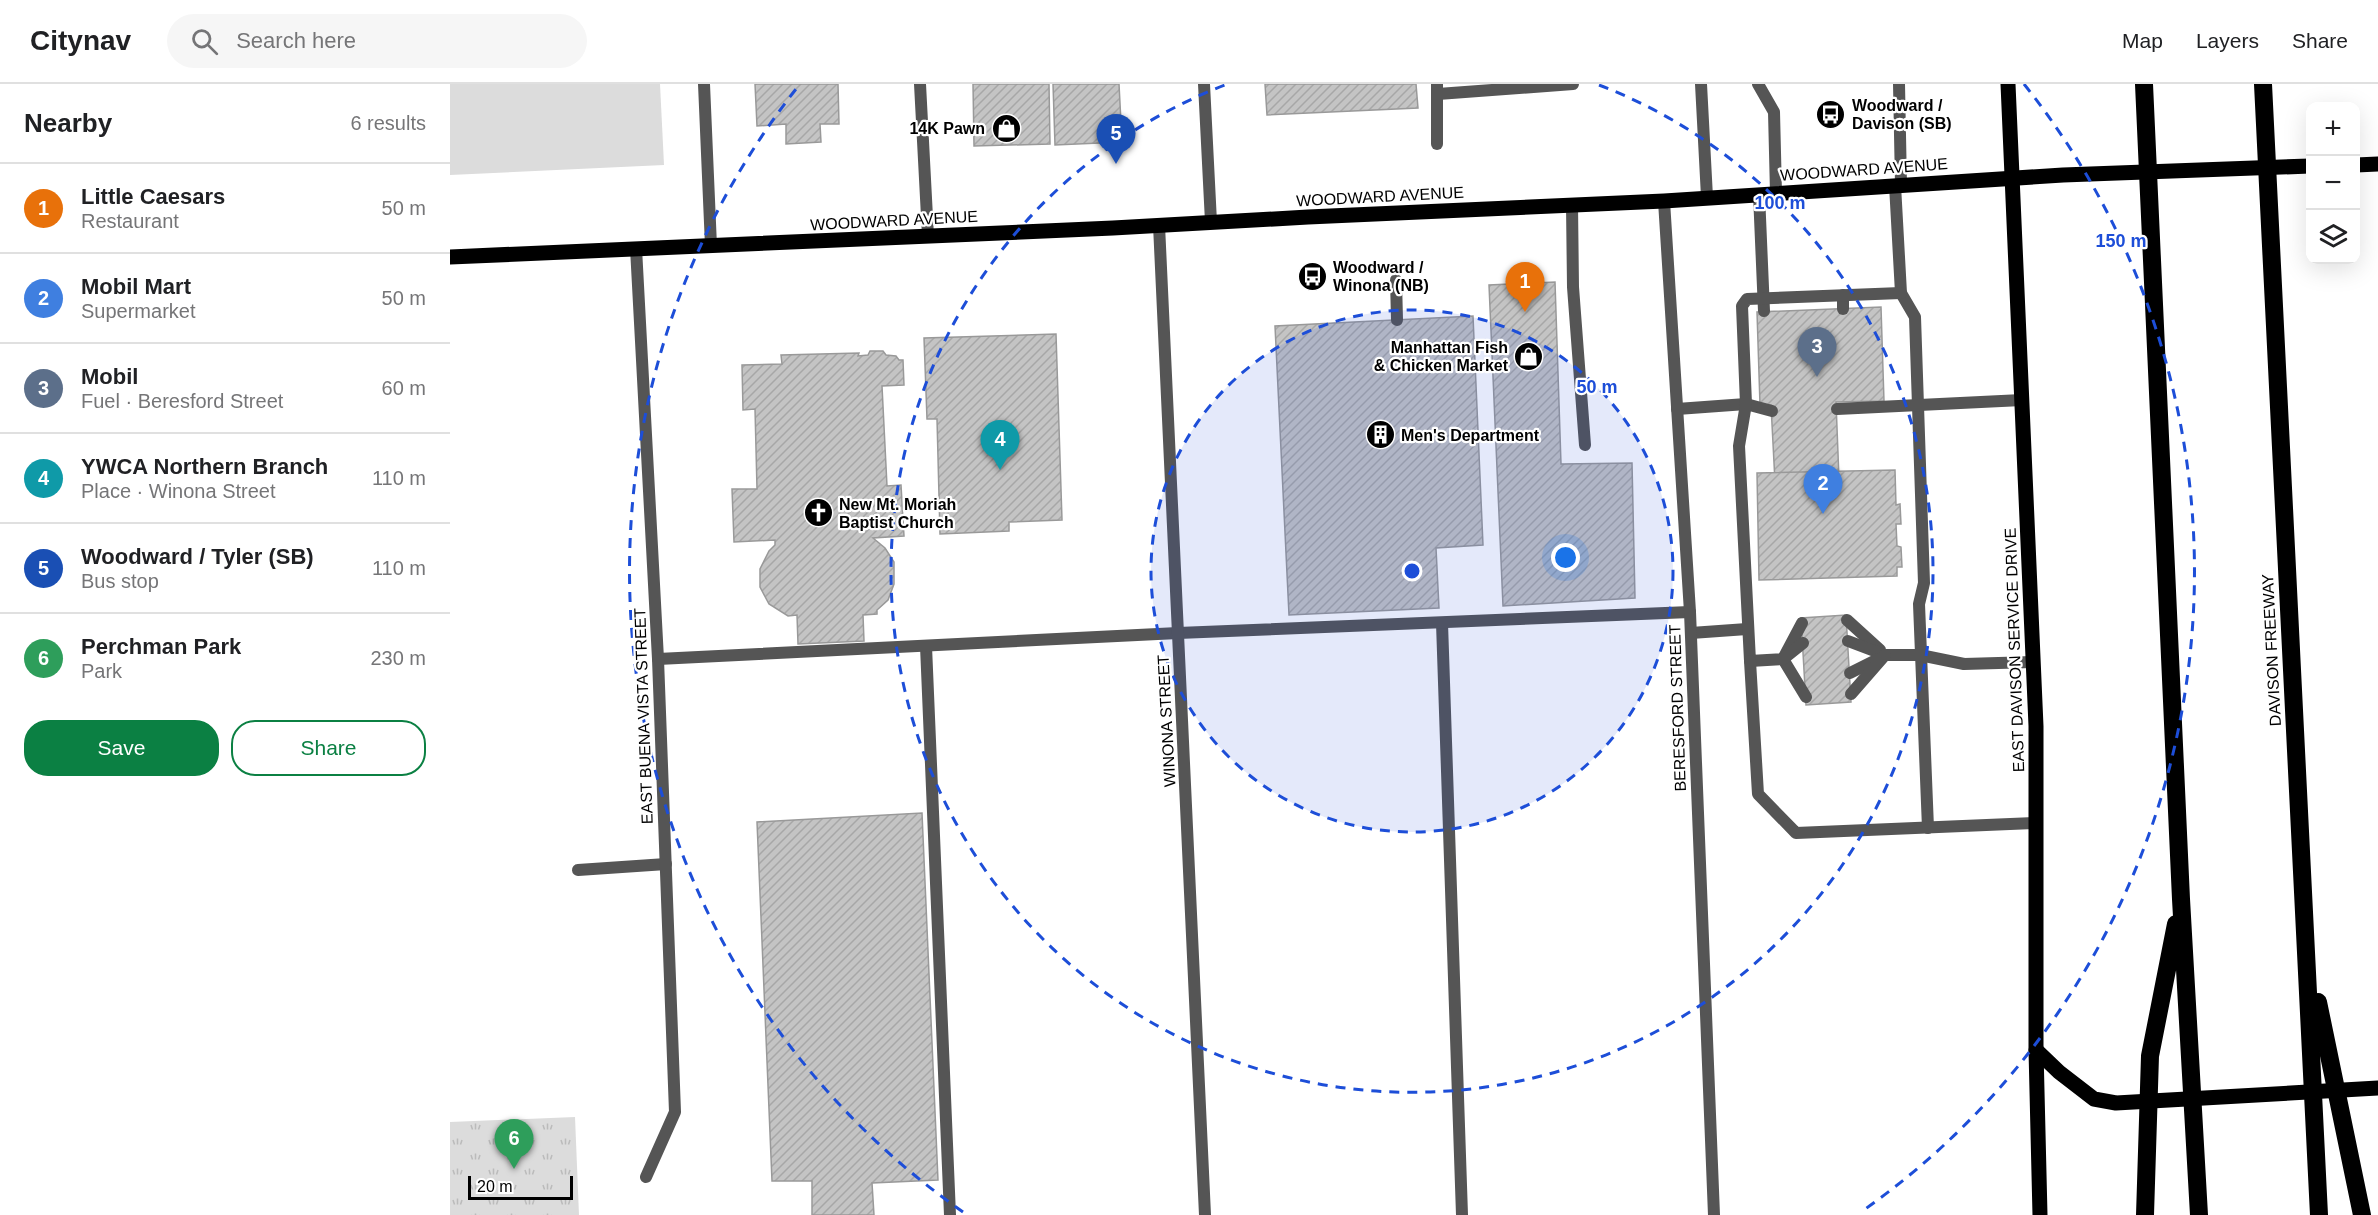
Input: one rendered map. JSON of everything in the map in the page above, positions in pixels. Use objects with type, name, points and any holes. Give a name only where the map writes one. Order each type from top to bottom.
[{"type":"highway","points":[[2144,84],[2181,899],[2199,1215]]},
{"type":"highway","name":"DAVISON FREEWAY","points":[[2263,84],[2319,1215]]},
{"type":"highway","points":[[2145,1215],[2150,1056],[2181,899]]},
{"type":"highway","points":[[2306,948],[2362,1215]]},
{"type":"main road","name":"EAST DAVISON SERVICE DRIVE","points":[[2008,84],[2033,662],[2036,1050],[2040,1215]]},
{"type":"main road","points":[[2360,165],[2378,164]]},
{"type":"main road","name":"WOODWARD AVENUE","points":[[450,257],[1664,201],[2063,175],[2306,166]]},
{"type":"main road","points":[[2036,1050],[2084,1093],[2094,1099],[2116,1103],[2378,1088]]},
{"type":"street","points":[[704,84],[711,246]]},
{"type":"street","points":[[920,84],[928,236]]},
{"type":"street","points":[[1204,84],[1211,222]]},
{"type":"street","points":[[1437,144],[1438,89],[1573,84]]},
{"type":"street","points":[[1701,84],[1707,197]]},
{"type":"street","points":[[1758,84],[1774,112],[1776,193]]},
{"type":"street","points":[[1899,84],[1898,185],[1901,292],[1915,317],[1924,584],[1919,604],[1920,655],[1928,828]]},
{"type":"street","points":[[1759,194],[1764,311]]},
{"type":"street","name":"BERESFORD STREET","points":[[1664,201],[1690,612],[1714,1215]]},
{"type":"street","points":[[1572,205],[1573,287],[1585,445]]},
{"type":"street","name":"WINONA STREET","points":[[1159,225],[1205,1215]]},
{"type":"street","name":"EAST BUENA VISTA STREET","points":[[636,248],[658,659],[675,1112],[646,1177]]},
{"type":"street","points":[[1396,280],[1396,320]]},
{"type":"street","points":[[1901,292],[1843,295],[1799,303],[1764,298],[1748,299],[1742,306],[1746,404],[1739,446],[1747,629],[1758,794],[1796,833],[2036,823]]},
{"type":"street","points":[[1870,294],[1871,307]]},
{"type":"street","points":[[1843,295],[1844,309]]},
{"type":"street","points":[[1843,406],[1876,404],[1918,406],[2022,400]]},
{"type":"street","points":[[1677,409],[1746,404],[1769,409]]},
{"type":"street","points":[[658,659],[1178,633],[1690,612]]},
{"type":"street","points":[[1847,620],[1885,655]]},
{"type":"street","points":[[1442,622],[1462,1215]]},
{"type":"street","points":[[1783,659],[1802,623]]},
{"type":"street","points":[[1691,633],[1747,629]]},
{"type":"street","points":[[1848,641],[1885,655],[1920,655],[1964,664],[2033,662]]},
{"type":"street","points":[[1750,661],[1783,659],[1803,643]]},
{"type":"street","points":[[926,646],[950,1215]]},
{"type":"street","points":[[1850,673],[1885,655]]},
{"type":"street","points":[[1851,694],[1885,655]]},
{"type":"street","points":[[1783,659],[1805,677]]},
{"type":"street","points":[[1783,659],[1806,697]]},
{"type":"street","points":[[578,870],[666,864]]},
{"type":"green space","points":[[450,84],[660,84],[664,165],[450,175]]},
{"type":"green space","points":[[575,1117],[579,1215],[450,1215],[450,1122]]},
{"type":"building","points":[[755,84],[838,84],[839,124],[820,124],[821,142],[786,144],[786,124],[757,126]]},
{"type":"building","points":[[973,84],[1049,84],[1050,144],[974,146]]},
{"type":"building","points":[[1053,84],[1119,84],[1122,142],[1055,145]]},
{"type":"building","points":[[1265,84],[1416,84],[1418,108],[1267,115]]},
{"type":"building","points":[[1555,282],[1561,464],[1632,463],[1635,598],[1503,606],[1489,285]]},
{"type":"building","points":[[1881,307],[1884,401],[1836,402],[1839,479],[1775,482],[1771,405],[1760,405],[1757,312]]},
{"type":"building","name":"Men's Department","points":[[1473,316],[1483,545],[1436,548],[1439,608],[1289,615],[1275,326]]},
{"type":"building","points":[[1056,334],[1062,520],[1009,522],[1009,531],[940,534],[937,419],[927,419],[924,338]]},
{"type":"building","name":"New Mt. Moriah Baptist Church","points":[[870,351],[883,351],[886,355],[896,356],[899,360],[903,360],[904,385],[882,386],[887,486],[901,485],[904,536],[873,538],[885,548],[894,562],[894,584],[888,600],[877,610],[877,614],[863,615],[864,641],[798,644],[797,615],[788,616],[769,604],[760,587],[760,569],[769,551],[775,545],[775,540],[734,542],[732,489],[757,489],[755,409],[743,410],[742,365],[782,364],[781,355],[859,353],[858,356],[868,355]]},
{"type":"building","points":[[1895,470],[1896,505],[1900,504],[1901,524],[1896,524],[1897,546],[1901,547],[1902,567],[1897,567],[1897,576],[1759,580],[1757,473]]},
{"type":"building","points":[[1846,615],[1851,702],[1806,705],[1801,618]]},
{"type":"building","points":[[922,813],[938,1180],[872,1183],[874,1215],[812,1215],[812,1181],[772,1181],[757,822]]},
{"type":"place","name":"Woodward / Davison (SB)","points":[[1831,114]]},
{"type":"place","name":"14K Pawn","points":[[1006,128]]},
{"type":"place","name":"Woodward / Tyler (SB)","points":[[1116,164]]},
{"type":"place","name":"Woodward / Winona (NB)","points":[[1312,276]]},
{"type":"place","name":"Little Caesars","points":[[1525,312]]},
{"type":"place","name":"Manhattan Fish & Chicken Market","points":[[1529,356]]},
{"type":"place","name":"Mobil","points":[[1817,377]]},
{"type":"place","name":"Men's Department","points":[[1380,435]]},
{"type":"place","name":"YWCA Northern Branch","points":[[1000,470]]},
{"type":"place","name":"New Mt. Moriah Baptist Church","points":[[818,513]]},
{"type":"place","name":"Mobil Mart","points":[[1823,514]]},
{"type":"place","name":"Perchman Park","points":[[514,1169]]}]
